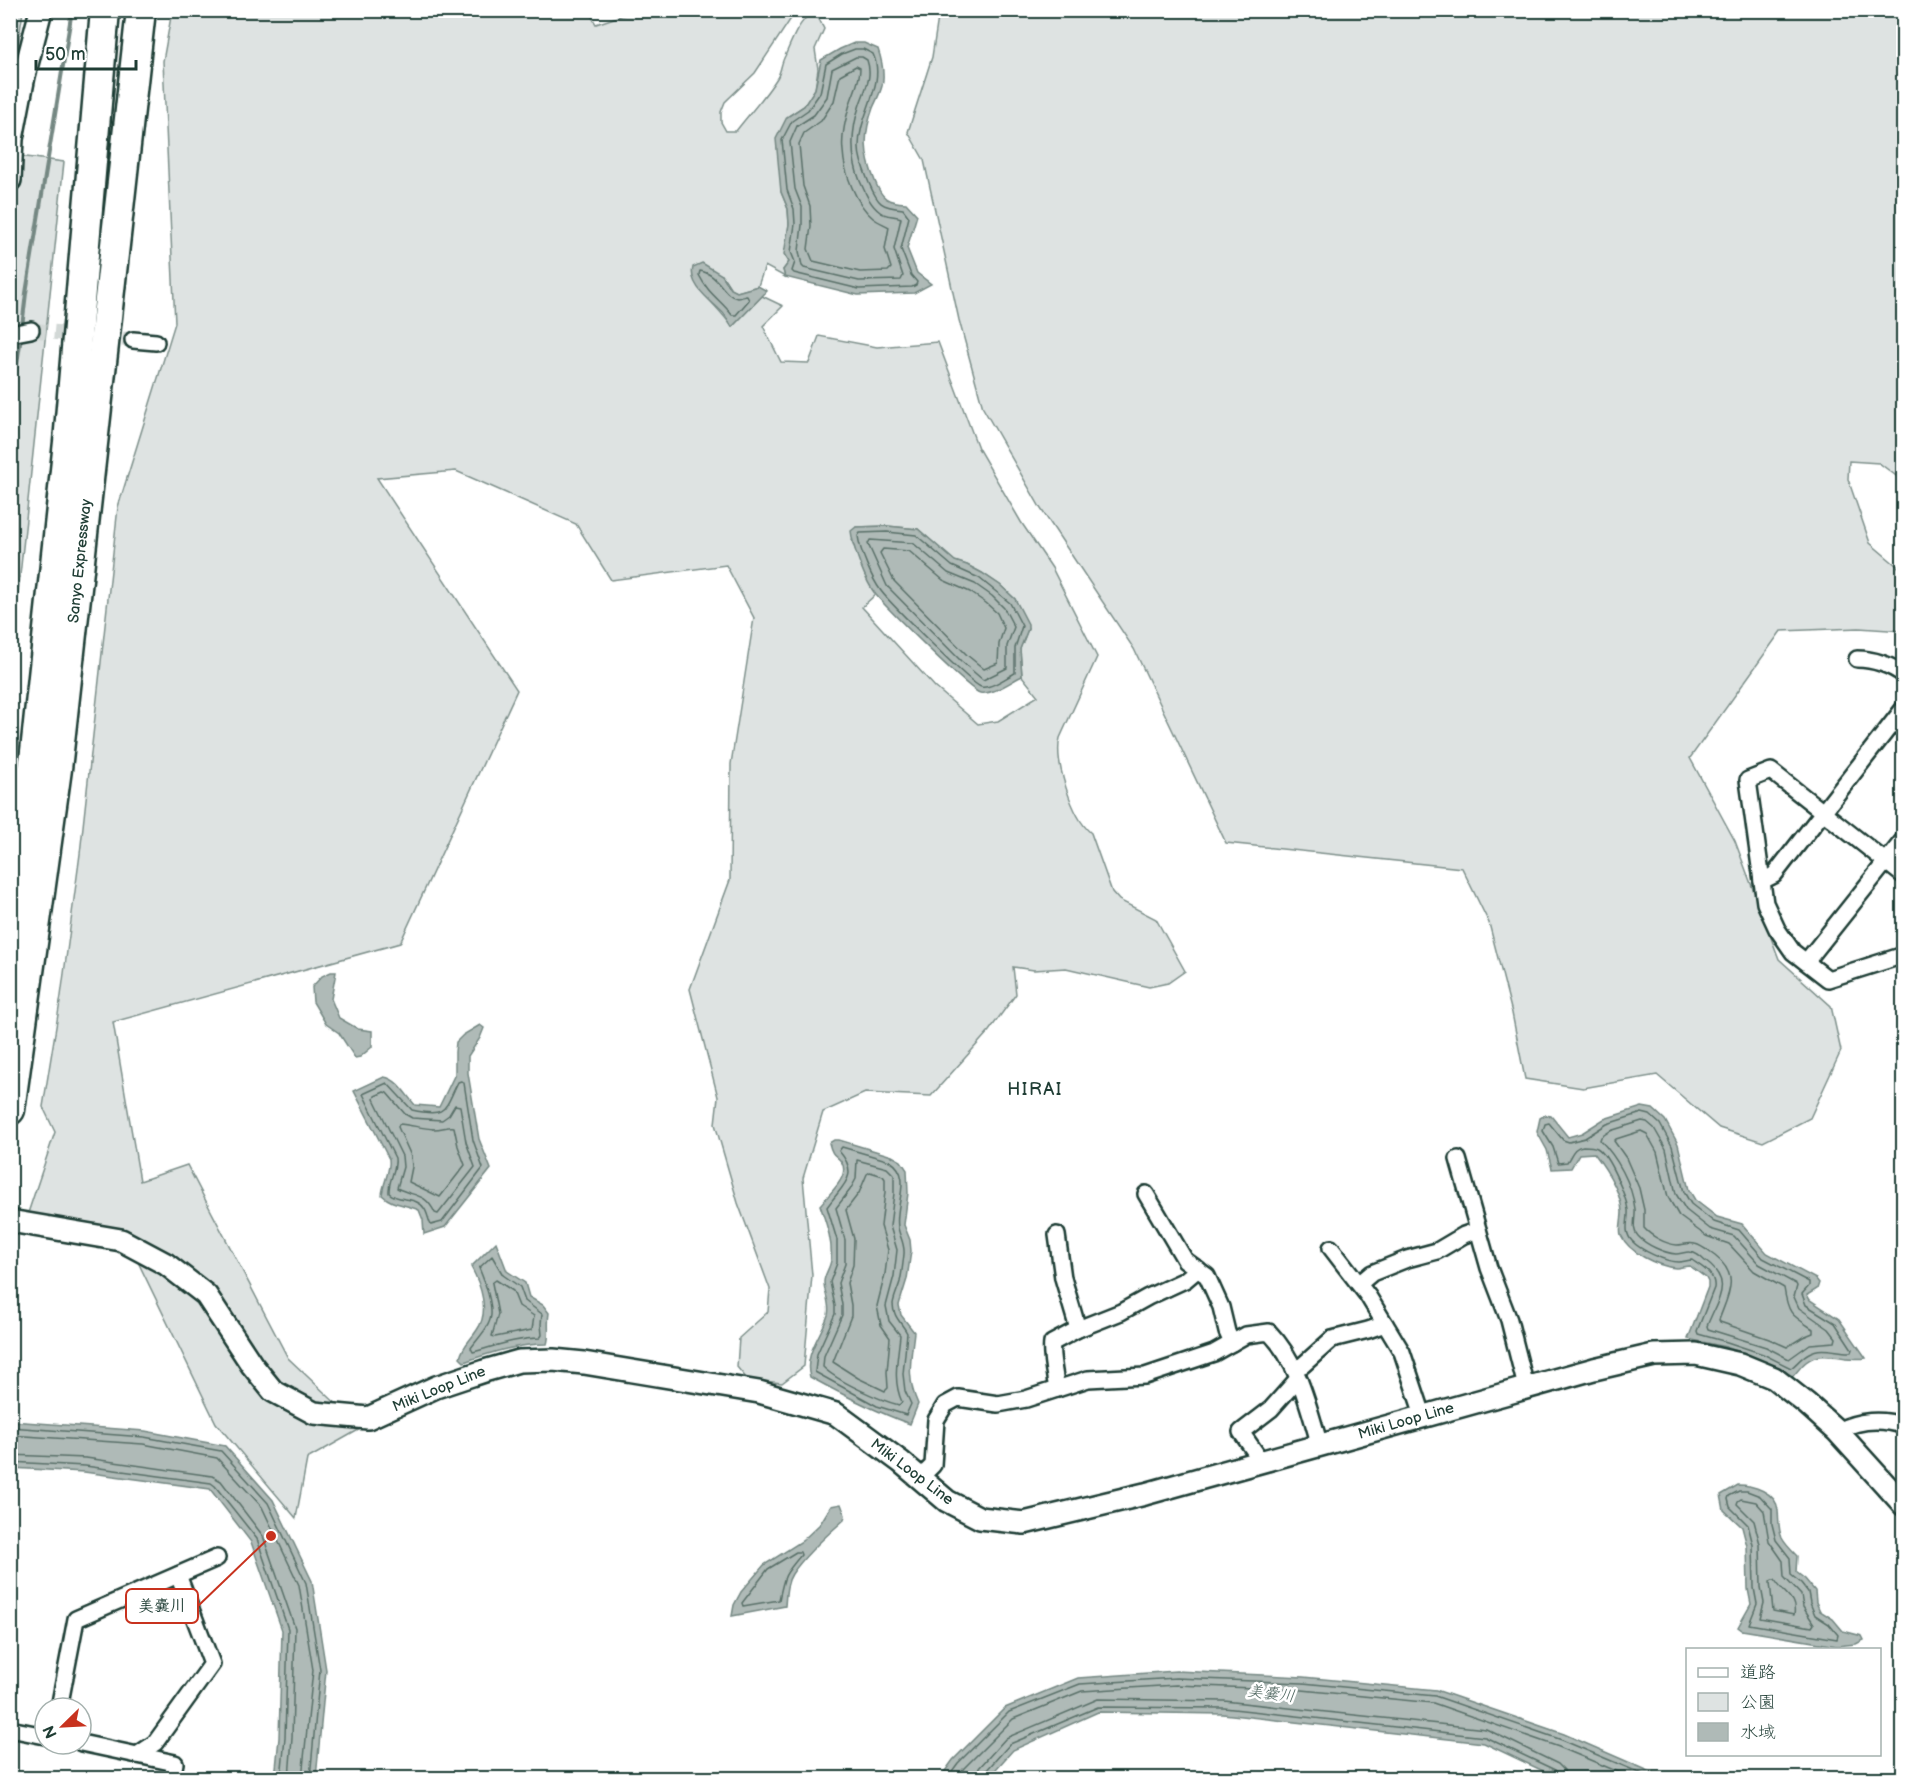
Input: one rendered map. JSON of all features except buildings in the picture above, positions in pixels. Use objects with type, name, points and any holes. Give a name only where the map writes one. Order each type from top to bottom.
[{"type":"highway","name":"Sanyo Expressway","points":[[10,936],[34,761],[67,454],[105,10]]},
{"type":"highway","name":"Sanyo Expressway","points":[[10,1110],[57,768],[141,10]]},
{"type":"main road","points":[[10,180],[12,139],[24,76],[41,10]]},
{"type":"main road","name":"Miki Loop Line","points":[[10,1221],[121,1240],[166,1264],[206,1295],[252,1365],[273,1391],[314,1413],[368,1418],[436,1387],[519,1361],[553,1360],[584,1363],[759,1392],[836,1413],[901,1462],[947,1501],[980,1518],[1023,1523],[1145,1494],[1594,1369],[1654,1355],[1696,1354],[1740,1364],[1774,1378],[1837,1431],[1904,1505]]},
{"type":"street","points":[[10,334],[31,330]]},
{"type":"street","points":[[133,340],[156,342]]},
{"type":"street","points":[[1857,659],[1866,659],[1895,668],[1904,675]]},
{"type":"street","points":[[1762,881],[1774,874],[1904,708]]},
{"type":"street","points":[[1904,876],[1771,771],[1748,780],[1765,903],[1793,952],[1828,979],[1904,955]]},
{"type":"street","points":[[1806,962],[1904,839]]},
{"type":"street","points":[[1458,1159],[1489,1268],[1509,1320],[1526,1387]]},
{"type":"street","points":[[1146,1194],[1185,1260],[1207,1275],[1221,1307],[1232,1343]]},
{"type":"street","points":[[1359,1284],[1372,1273],[1407,1258],[1437,1251],[1464,1234],[1478,1230]]},
{"type":"street","points":[[1057,1235],[1062,1278],[1078,1329]]},
{"type":"street","points":[[1331,1248],[1359,1284],[1402,1352],[1423,1415]]},
{"type":"street","points":[[1057,1389],[1050,1351],[1052,1343],[1185,1280],[1198,1269]]},
{"type":"street","points":[[1259,1463],[1255,1452],[1241,1432],[1271,1409],[1295,1382],[1296,1374],[1303,1365],[1332,1339],[1385,1324]]},
{"type":"street","points":[[919,1479],[933,1465],[936,1420],[945,1405],[958,1398],[998,1404],[1026,1399],[1088,1379],[1145,1376],[1214,1353],[1246,1335],[1269,1332],[1283,1347],[1303,1389],[1320,1446]]},
{"type":"street","points":[[1837,1431],[1846,1426],[1875,1420],[1904,1426]]},
{"type":"street","points":[[61,1696],[76,1619],[217,1558]]},
{"type":"street","points":[[137,1755],[155,1743],[212,1664],[178,1575]]},
{"type":"street","points":[[10,1729],[33,1734]]},
{"type":"street","points":[[93,1746],[175,1763],[172,1779]]},
{"type":"green space","points":[[588,10],[596,24],[635,11],[796,11],[755,73],[725,102],[721,112],[721,122],[726,131],[736,131],[762,99],[778,76],[796,32],[812,12],[824,29],[815,49],[818,69],[815,89],[804,106],[787,117],[781,192],[788,209],[789,224],[785,254],[789,262],[783,270],[785,277],[765,266],[758,286],[737,292],[731,289],[722,275],[693,276],[702,291],[732,327],[762,296],[783,306],[763,326],[781,362],[809,363],[819,336],[877,347],[938,342],[978,448],[1021,522],[1052,568],[1097,657],[1060,738],[1062,774],[1071,802],[1077,815],[1091,833],[1112,892],[1119,900],[1156,919],[1185,971],[1168,983],[1149,987],[1066,968],[1034,970],[1013,967],[1016,994],[989,1031],[931,1096],[865,1093],[823,1112],[803,1178],[812,1275],[804,1366],[782,1383],[747,1379],[737,1367],[739,1338],[768,1312],[770,1289],[738,1203],[715,1124],[718,1097],[690,989],[730,880],[731,764],[754,618],[726,565],[611,580],[576,524],[456,471],[377,478],[517,690],[400,943],[113,1022],[140,1181],[187,1165],[288,1358],[362,1428],[307,1459],[296,1518],[216,1423],[122,1229],[28,1213],[55,1132],[43,1107],[80,854],[118,507],[175,323],[163,61],[172,11]],"holes":[[[887,526],[918,529],[955,562],[967,565],[1000,585],[1015,599],[1028,629],[1020,649],[1022,676],[1038,696],[998,721],[978,724],[935,687],[862,607],[876,594],[852,541],[856,527]]]},
{"type":"green space","points":[[11,11],[23,11],[11,92]]},
{"type":"green space","points":[[939,11],[1903,11],[1903,481],[1879,463],[1849,461],[1848,479],[1870,543],[1903,571],[1903,631],[1859,628],[1781,631],[1690,758],[1735,841],[1779,959],[1831,1006],[1841,1051],[1810,1118],[1763,1142],[1719,1128],[1657,1075],[1583,1088],[1525,1079],[1512,1013],[1489,923],[1462,868],[1226,843],[1134,649],[1041,509],[983,408],[959,320],[924,160],[908,132],[932,57]]},
{"type":"green space","points":[[11,155],[64,162],[11,660]]},
{"type":"water","points":[[854,43],[864,43],[878,49],[881,58],[883,81],[866,136],[867,154],[871,172],[883,196],[894,202],[906,203],[917,215],[907,248],[917,273],[931,284],[914,293],[858,295],[785,277],[783,270],[789,262],[784,254],[789,224],[788,209],[781,192],[776,139],[787,117],[804,106],[815,89],[821,60]]},
{"type":"water","points":[[702,263],[722,275],[731,289],[737,292],[758,286],[767,291],[732,327],[724,314],[701,292],[694,280],[693,267]]},
{"type":"water","points":[[887,526],[918,529],[955,561],[982,573],[1015,599],[1028,624],[1020,649],[1022,676],[996,690],[980,693],[946,665],[876,595],[860,564],[851,531],[856,527]]},
{"type":"water","points":[[336,972],[331,999],[339,1018],[358,1029],[372,1031],[372,1047],[360,1057],[355,1058],[339,1033],[326,1024],[313,1002],[312,987],[322,976]]},
{"type":"water","points":[[480,1025],[484,1028],[468,1056],[468,1073],[479,1139],[491,1169],[445,1227],[424,1234],[423,1220],[419,1210],[395,1203],[382,1195],[389,1159],[354,1091],[384,1077],[398,1084],[415,1105],[439,1107],[455,1074],[456,1042]]},
{"type":"water","points":[[1642,1107],[1653,1109],[1665,1120],[1678,1144],[1689,1190],[1695,1200],[1717,1217],[1742,1224],[1767,1253],[1816,1279],[1819,1283],[1817,1289],[1807,1295],[1810,1300],[1839,1319],[1866,1358],[1819,1356],[1806,1362],[1793,1376],[1761,1360],[1726,1347],[1688,1339],[1708,1287],[1706,1278],[1690,1266],[1676,1268],[1661,1265],[1644,1258],[1630,1247],[1621,1235],[1622,1212],[1616,1189],[1594,1153],[1579,1154],[1571,1168],[1552,1169],[1547,1150],[1537,1132],[1540,1118],[1545,1115],[1551,1116],[1568,1137],[1582,1133],[1604,1119]]},
{"type":"water","points":[[834,1140],[892,1156],[901,1161],[907,1170],[908,1193],[904,1225],[910,1240],[911,1251],[907,1279],[899,1305],[901,1315],[914,1332],[911,1377],[918,1404],[910,1424],[884,1414],[810,1377],[811,1353],[829,1311],[824,1282],[831,1260],[831,1246],[820,1205],[841,1180],[844,1168],[830,1148],[829,1143]]},
{"type":"water","points":[[496,1242],[507,1271],[525,1283],[529,1297],[543,1305],[549,1313],[548,1341],[547,1344],[505,1349],[464,1362],[460,1358],[461,1354],[481,1323],[483,1315],[481,1290],[471,1267]]},
{"type":"water","points":[[11,1421],[145,1431],[225,1446],[273,1500],[312,1581],[326,1670],[316,1778],[275,1778],[279,1738],[282,1630],[251,1542],[210,1489],[84,1472],[11,1468]]},
{"type":"water","points":[[1738,1485],[1757,1488],[1773,1498],[1778,1510],[1782,1538],[1797,1556],[1796,1572],[1815,1591],[1820,1611],[1833,1619],[1843,1631],[1862,1636],[1864,1640],[1856,1644],[1837,1646],[1742,1630],[1738,1627],[1751,1604],[1748,1589],[1747,1546],[1742,1527],[1724,1510],[1721,1495]]},
{"type":"water","points":[[841,1504],[845,1515],[844,1520],[824,1538],[792,1574],[787,1585],[785,1606],[732,1616],[734,1605],[741,1592],[764,1565],[802,1541],[820,1524],[831,1506]]},
{"type":"water","points":[[1176,1671],[1303,1677],[1436,1690],[1564,1734],[1665,1778],[1558,1778],[1484,1743],[1223,1714],[1098,1712],[1013,1750],[988,1778],[940,1778],[953,1760],[1005,1708],[1078,1678]]},
{"type":"waterway","points":[[22,327],[72,10]]},
{"type":"waterway","points":[[10,410],[21,337]]},
{"type":"tunnel","points":[[31,330],[133,340]]},
{"type":"place","name":"美嚢川","points":[[271,1536]]},
{"type":"district","name":"HIRAI","points":[[1035,1089]]}]
